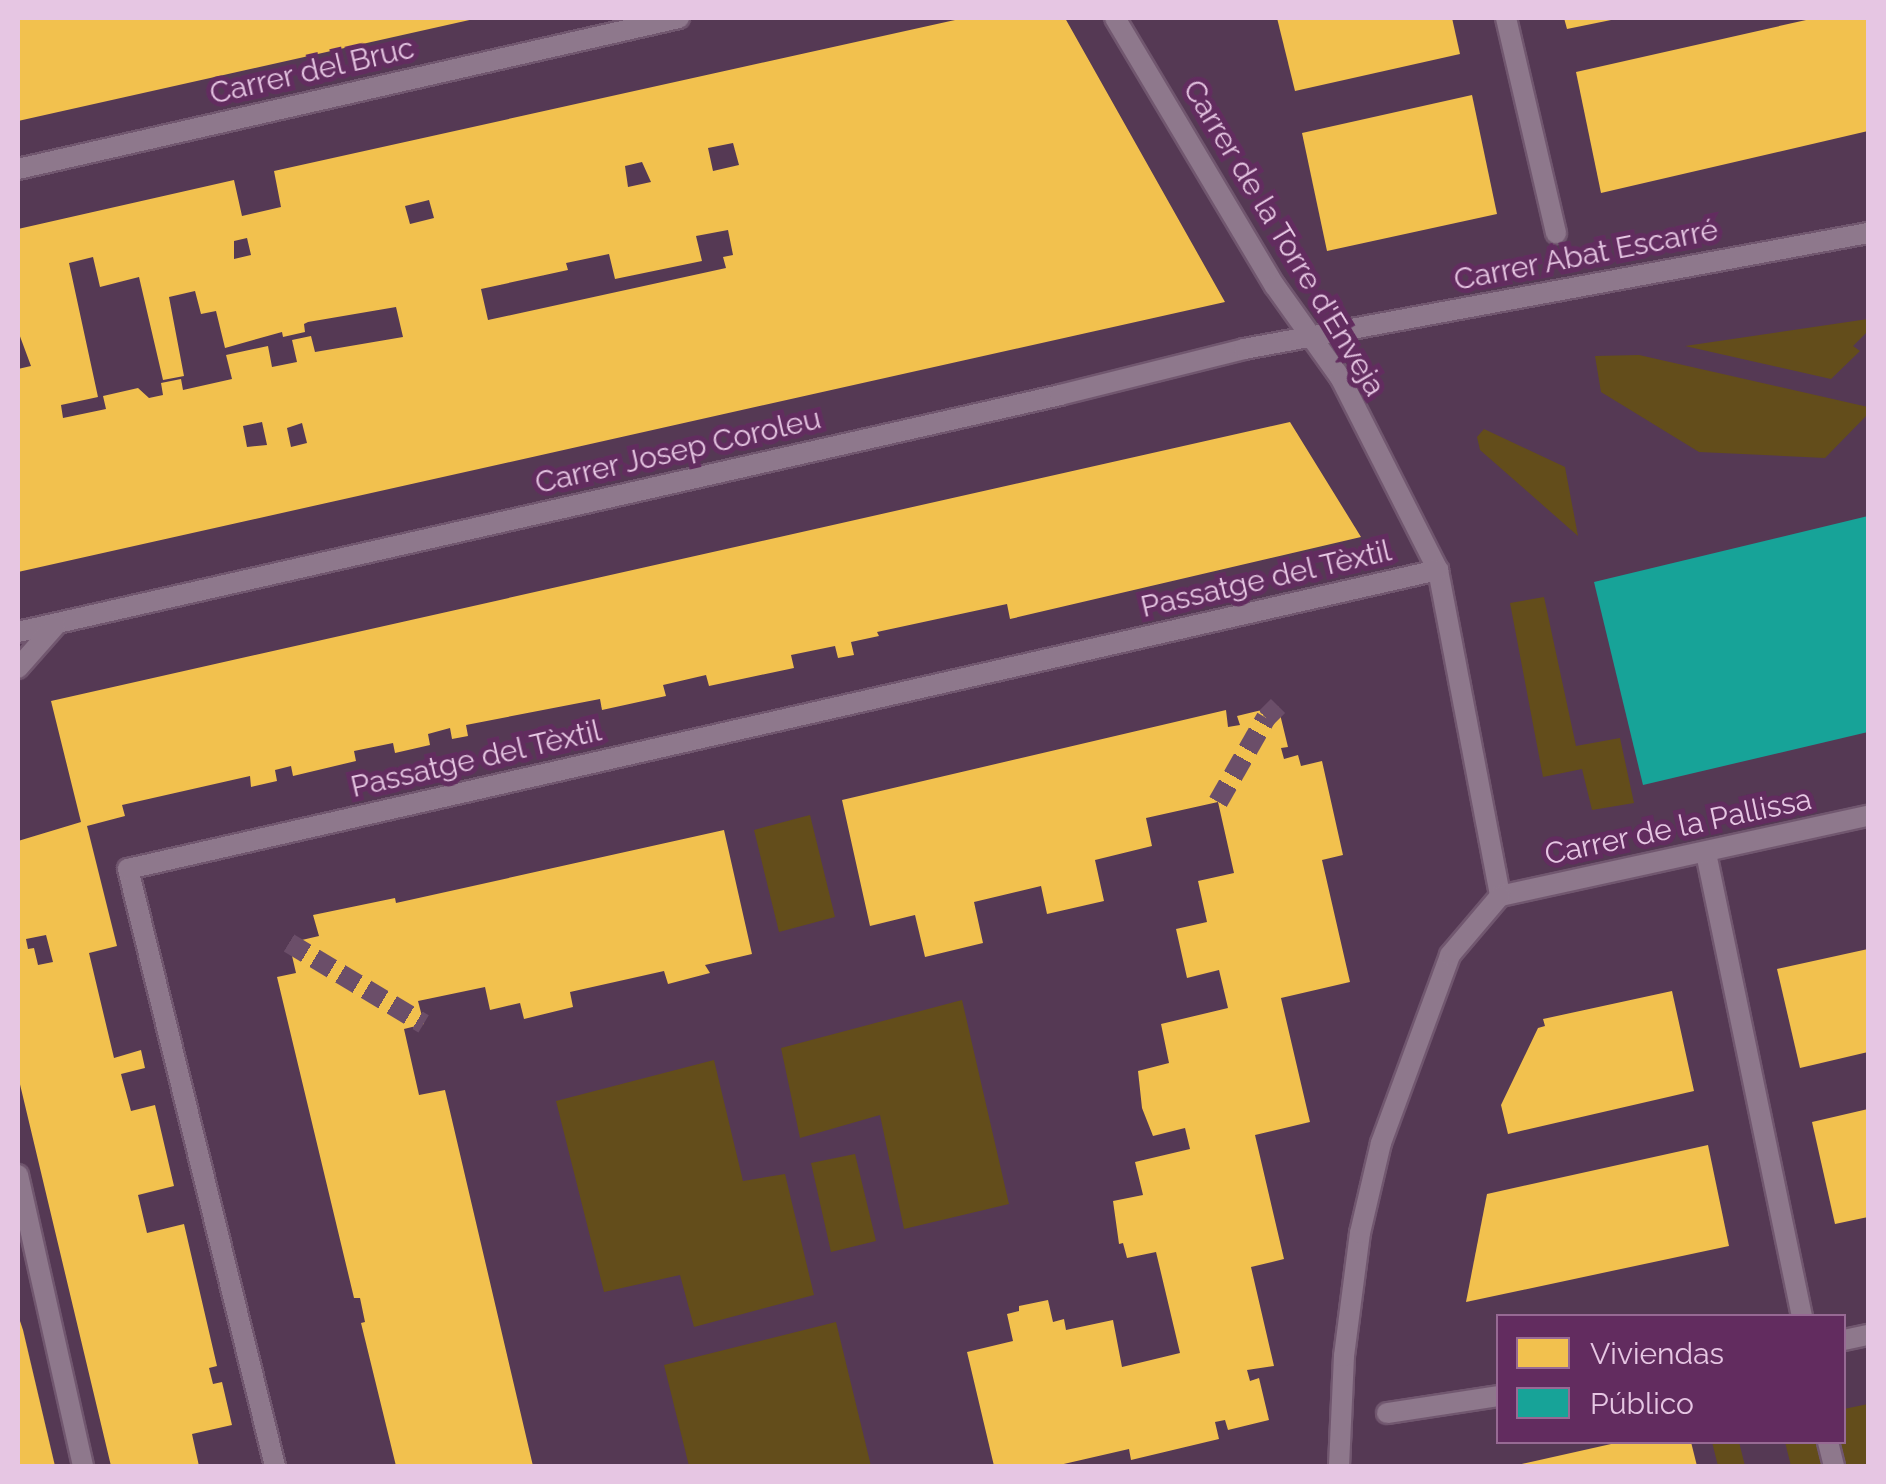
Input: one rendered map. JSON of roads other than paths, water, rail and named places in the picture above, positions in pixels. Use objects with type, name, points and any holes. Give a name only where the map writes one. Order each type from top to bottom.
[{"type":"street","name":"Carrer del Bruc","points":[[18,169],[679,18]]},
{"type":"street","name":"Carrer de la Torre d'Enveja","points":[[1115,18],[1275,286],[1316,336],[1438,570],[1500,896]]},
{"type":"street","points":[[1506,18],[1556,233]]},
{"type":"street","name":"Carrer Abat Escarré","points":[[1316,336],[1868,233]]},
{"type":"street","name":"Carrer Josep Coroleu","points":[[18,632],[1244,349],[1316,336]]},
{"type":"street","name":"Passatge del Tèxtil","points":[[275,1466],[128,869],[1438,570]]},
{"type":"street","points":[[18,668],[54,626]]},
{"type":"street","name":"Carrer de la Pallissa","points":[[1500,896],[1868,816]]},
{"type":"street","points":[[1706,852],[1802,1314]]},
{"type":"street","points":[[1339,1466],[1344,1356],[1360,1233],[1381,1143],[1450,955],[1500,896]]},
{"type":"street","points":[[18,1175],[84,1466]]},
{"type":"street","points":[[1388,1413],[1496,1396]]},
{"type":"tunnel","points":[[1218,802],[1266,718],[1278,706]]},
{"type":"tunnel","points":[[289,943],[424,1024]]}]
